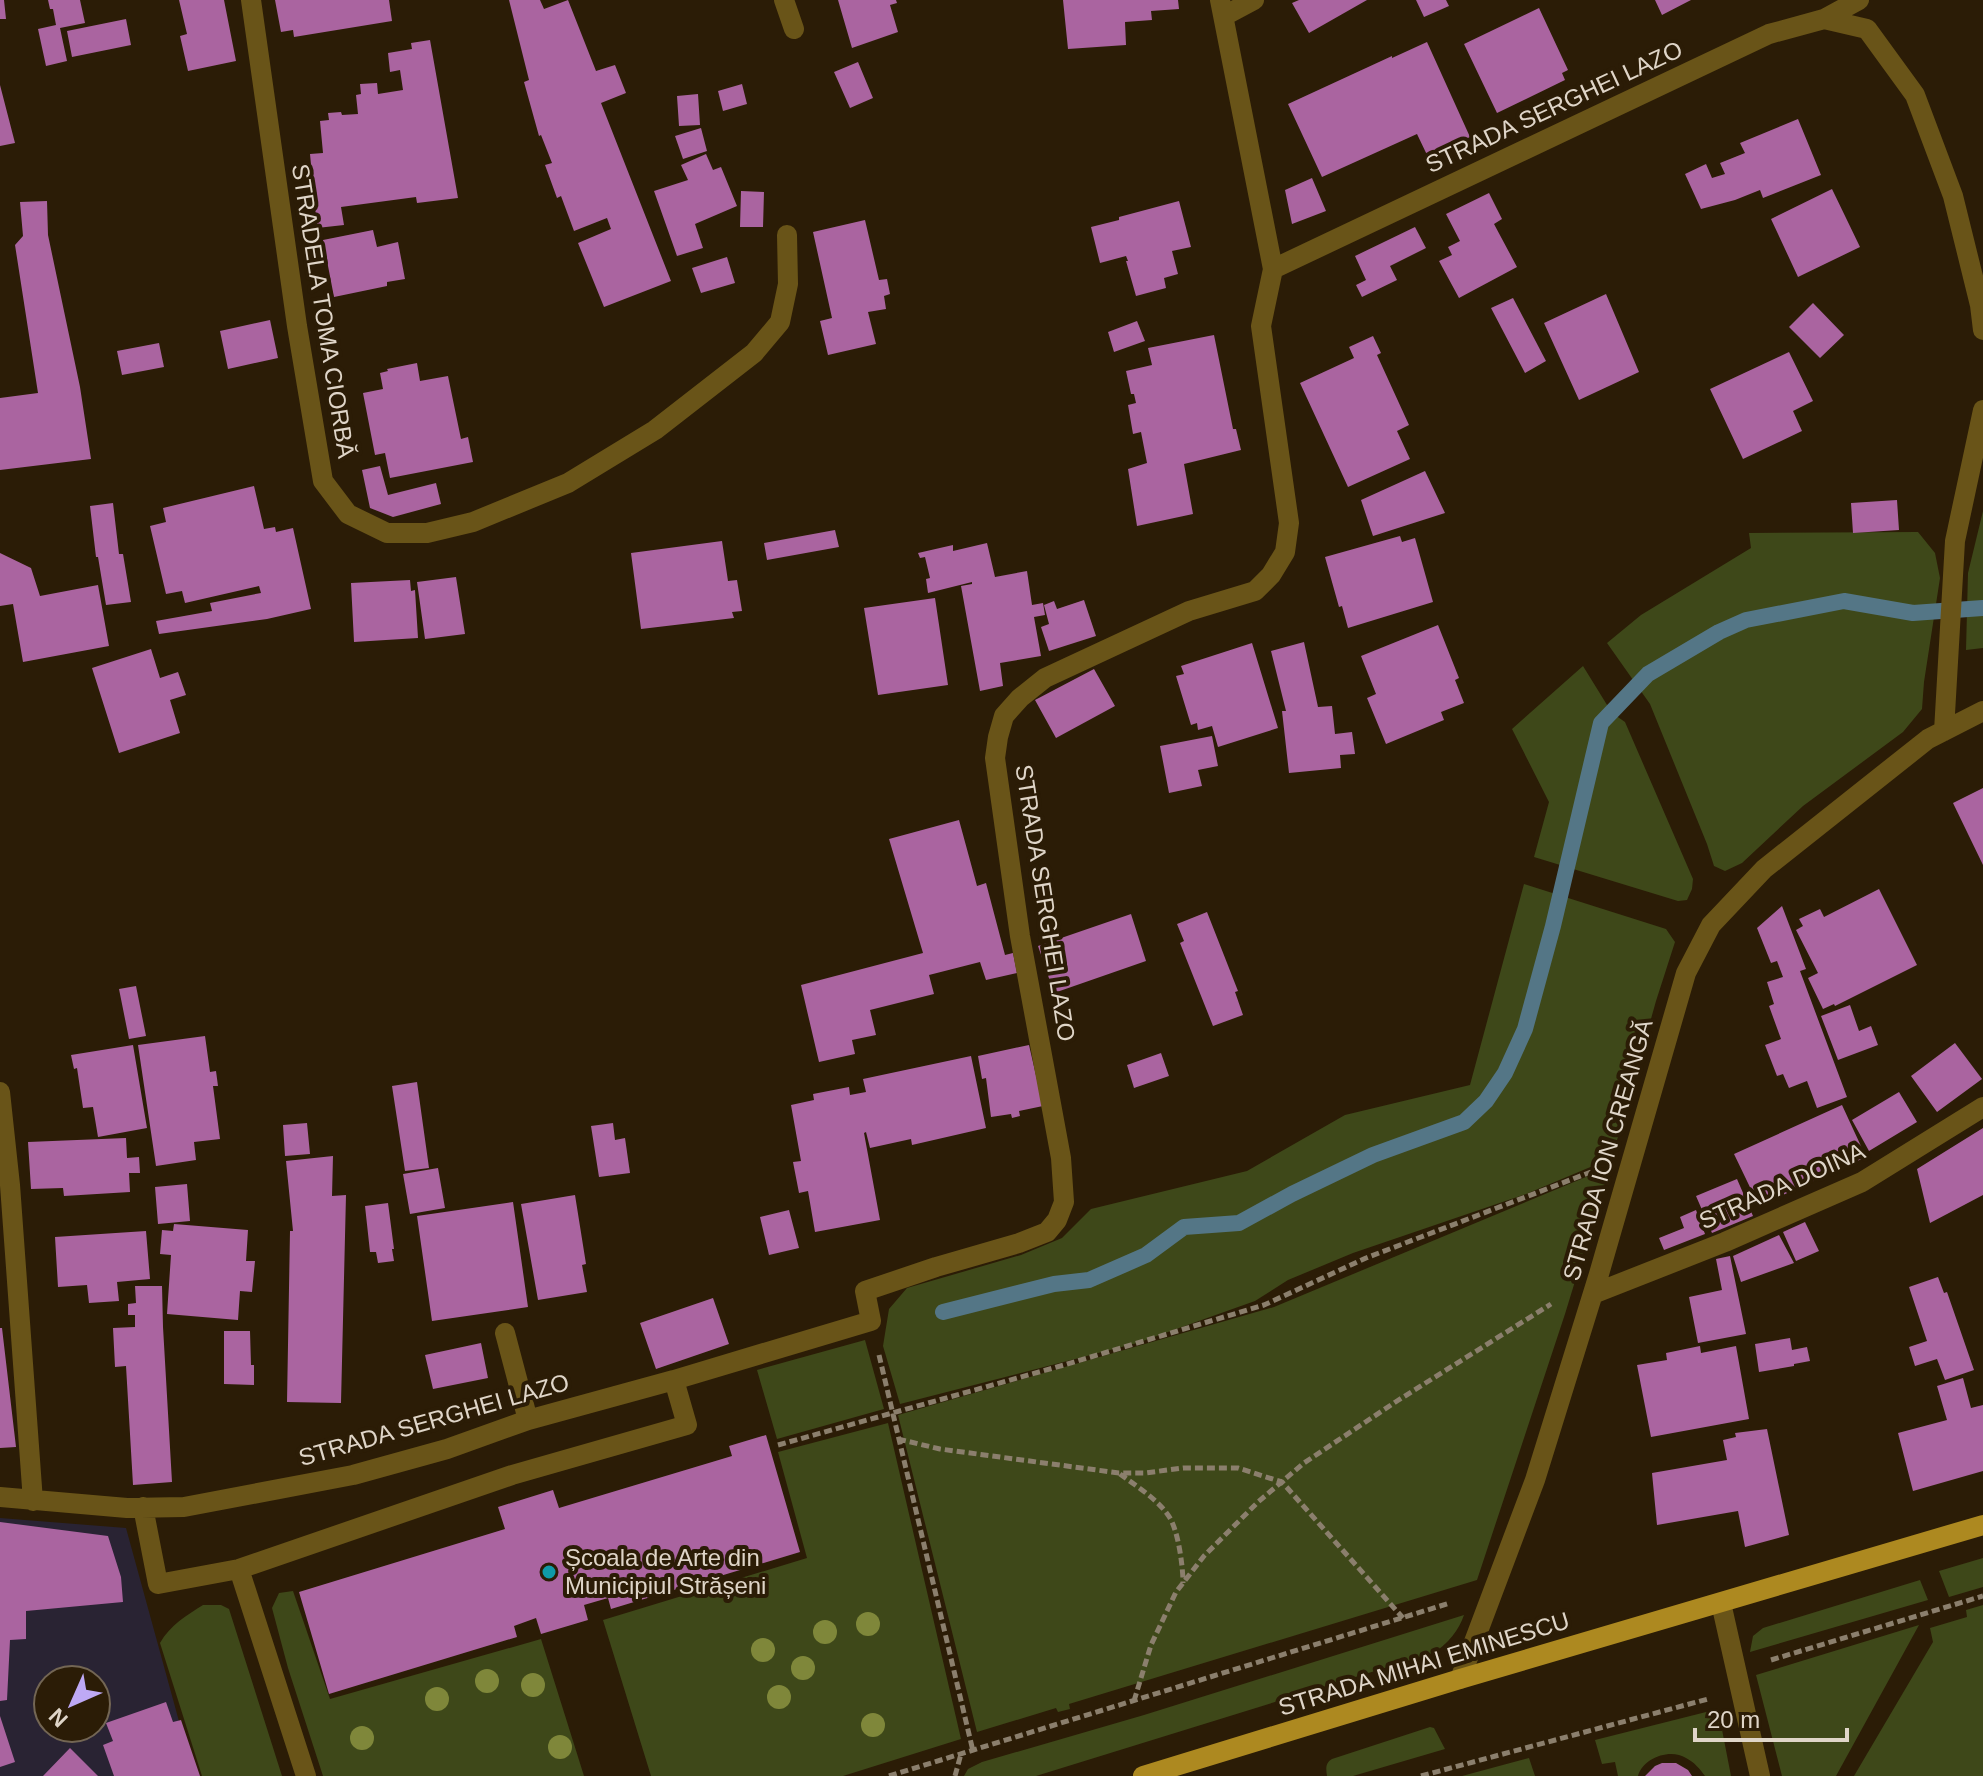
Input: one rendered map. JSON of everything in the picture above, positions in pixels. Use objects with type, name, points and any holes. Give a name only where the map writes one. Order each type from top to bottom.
[{"type":"main road","name":"STRADA MIHAI EMINESCU","points":[[1143,1776],[1983,1525]]},
{"type":"street","name":"STRADELA TOMA CIORBĂ","points":[[251,0],[297,326],[323,481],[348,514],[387,533],[427,533],[473,522],[568,483],[655,430],[754,353],[780,322],[788,284],[787,235]]},
{"type":"street","points":[[784,0],[794,29]]},
{"type":"street","name":"STRADA SERGHEI LAZO","points":[[0,1497],[127,1508],[184,1507],[353,1475],[447,1449],[528,1420],[871,1321],[865,1291],[1047,1232],[1057,1220],[1064,1202],[1061,1158],[1020,936],[995,758],[998,737],[1004,716],[1045,678],[1189,611],[1255,591],[1271,575],[1285,552],[1289,523],[1261,326],[1273,269],[1222,8],[1254,0]]},
{"type":"street","name":"STRADA SERGHEI LAZO","points":[[1273,269],[1769,34],[1824,19],[1859,0]]},
{"type":"street","points":[[1824,19],[1867,29],[1915,95],[1953,196],[1980,305],[1983,330]]},
{"type":"street","points":[[1944,731],[1955,541],[1983,410]]},
{"type":"street","name":"STRADA ION CREANGĂ","points":[[1460,1679],[1535,1480],[1596,1284],[1686,973],[1711,925],[1764,869],[1928,739],[1983,711]]},
{"type":"street","points":[[0,1092],[10,1185],[33,1501]]},
{"type":"street","name":"STRADA DOINA","points":[[1596,1284],[1725,1242],[1862,1182],[1983,1107]]},
{"type":"street","points":[[505,1333],[528,1420]]},
{"type":"street","points":[[143,1507],[158,1584],[239,1569],[512,1475],[687,1425],[674,1380]]},
{"type":"street","points":[[239,1569],[306,1776]]},
{"type":"street","points":[[1721,1603],[1760,1776]]},
{"type":"path","points":[[778,1445],[1264,1305],[1366,1258],[1633,1156]]},
{"type":"path","points":[[1134,1701],[1151,1645],[1176,1592],[1204,1556],[1258,1502],[1304,1463],[1397,1401],[1596,1284]]},
{"type":"path","points":[[871,1321],[973,1751]]},
{"type":"path","points":[[898,1439],[940,1449],[1119,1473],[1238,1468],[1282,1482],[1403,1618]]},
{"type":"path","points":[[1119,1473],[1170,1517],[1182,1558],[1183,1583]]},
{"type":"path","points":[[889,1776],[1494,1590]]},
{"type":"path","points":[[1421,1776],[1738,1680],[1983,1596]]},
{"type":"path","points":[[955,1776],[961,1754]]},
{"type":"shaded area","points":[[0,1518],[126,1528],[194,1776],[0,1776]]},
{"type":"green space","points":[[1983,511],[1983,648],[1966,650],[1968,573]]},
{"type":"green space","points":[[1918,532],[1935,553],[1940,578],[1922,709],[1903,732],[1803,806],[1742,863],[1725,871],[1714,866],[1650,704],[1607,643],[1641,615],[1751,548],[1749,533]]},
{"type":"green space","points":[[1583,666],[1612,713],[1625,722],[1693,879],[1687,900],[1678,901],[1534,857],[1549,802],[1512,729]]},
{"type":"green space","points":[[1524,884],[1666,929],[1675,942],[1612,1158],[1526,1194],[1353,1253],[1288,1280],[1255,1301],[1137,1343],[900,1404],[883,1346],[889,1309],[907,1288],[1021,1255],[1062,1238],[1091,1209],[1247,1171],[1345,1115],[1470,1085]]},
{"type":"green space","points":[[1610,1167],[1477,1580],[1069,1704],[1070,1709],[1058,1712],[1056,1708],[977,1732],[898,1415],[1274,1307]]},
{"type":"green space","points":[[865,1340],[884,1409],[777,1439],[757,1370]]},
{"type":"green space","points":[[888,1423],[961,1739],[843,1776],[651,1776],[603,1620],[807,1558],[778,1452]]},
{"type":"green space","points":[[1983,1558],[1983,1587],[1949,1597],[1939,1571]]},
{"type":"green space","points":[[1920,1580],[1928,1600],[1750,1652],[1753,1636],[1763,1628]]},
{"type":"green space","points":[[293,1591],[330,1699],[541,1639],[584,1776],[323,1776],[272,1608],[279,1593]]},
{"type":"green space","points":[[203,1605],[221,1605],[229,1609],[282,1776],[202,1776],[160,1643],[174,1626]]},
{"type":"green space","points":[[1983,1605],[1983,1776],[1854,1776],[1933,1642],[1930,1628],[1967,1617],[1966,1610]]},
{"type":"green space","points":[[1464,1615],[1452,1636],[1433,1653],[1036,1776],[964,1776],[968,1769],[982,1762]]},
{"type":"green space","points":[[1919,1625],[1836,1776],[1782,1776],[1756,1675]]},
{"type":"green space","points":[[1718,1709],[1731,1776],[1705,1776],[1689,1760],[1672,1754],[1651,1760],[1638,1776],[1618,1776],[1615,1762],[1602,1764],[1595,1740]]},
{"type":"green space","points":[[1434,1728],[1445,1749],[1353,1776],[1327,1776],[1327,1764],[1332,1759]]},
{"type":"green space","points":[[1529,1758],[1535,1776],[1462,1776]]},
{"type":"building","points":[[0,0],[4,0],[6,19],[0,19]]},
{"type":"building","points":[[48,0],[80,0],[85,23],[60,28],[67,61],[46,66],[38,29],[56,25]]},
{"type":"building","points":[[179,0],[224,0],[236,61],[188,71],[180,36],[187,34]]},
{"type":"building","points":[[275,0],[389,0],[392,21],[294,37],[293,30],[281,32]]},
{"type":"building","points":[[509,0],[540,0],[544,9],[568,0],[596,71],[615,65],[626,93],[601,103],[671,281],[604,307],[578,243],[611,229],[607,218],[574,231],[561,196],[557,198],[545,165],[552,163],[539,136],[524,82],[529,80]]},
{"type":"building","points":[[838,0],[896,0],[897,3],[890,5],[898,32],[852,48]]},
{"type":"building","points":[[1063,0],[1178,0],[1179,9],[1151,11],[1152,20],[1125,22],[1126,45],[1068,49]]},
{"type":"building","points":[[1299,0],[1367,0],[1309,33],[1292,3]]},
{"type":"building","points":[[1416,0],[1446,0],[1449,6],[1424,17]]},
{"type":"building","points":[[1655,0],[1691,0],[1662,15]]},
{"type":"building","points":[[1539,8],[1568,70],[1562,73],[1565,80],[1497,113],[1464,44]]},
{"type":"building","points":[[126,19],[131,45],[72,57],[67,31]]},
{"type":"building","points":[[430,40],[458,198],[417,203],[416,197],[341,207],[344,225],[317,228],[310,154],[323,153],[320,121],[329,120],[328,113],[358,114],[356,95],[361,94],[360,84],[377,83],[378,94],[403,90],[400,70],[390,72],[388,53],[412,49],[411,43]]},
{"type":"building","points":[[1427,42],[1470,137],[1428,157],[1417,134],[1322,177],[1288,104]]},
{"type":"building","points":[[858,62],[873,98],[850,108],[834,72]]},
{"type":"building","points":[[742,84],[747,104],[723,111],[718,91]]},
{"type":"building","points":[[0,85],[15,143],[0,146]]},
{"type":"building","points":[[698,94],[700,125],[679,126],[677,96]]},
{"type":"building","points":[[1798,119],[1821,175],[1763,198],[1760,190],[1701,209],[1685,174],[1706,164],[1712,178],[1725,174],[1720,163],[1745,153],[1740,143]]},
{"type":"building","points":[[701,128],[707,151],[683,159],[675,136]]},
{"type":"building","points":[[706,154],[713,170],[721,167],[737,206],[695,224],[703,248],[677,256],[654,191],[688,180],[681,165]]},
{"type":"building","points":[[1312,178],[1326,211],[1292,224],[1285,190]]},
{"type":"building","points":[[1832,189],[1860,247],[1798,277],[1771,219]]},
{"type":"building","points":[[741,191],[764,192],[763,227],[740,227]]},
{"type":"building","points":[[1489,193],[1502,219],[1494,224],[1517,267],[1459,298],[1439,261],[1452,255],[1448,247],[1460,241],[1446,214]]},
{"type":"building","points":[[47,201],[48,235],[80,387],[91,459],[0,470],[0,398],[38,393],[15,245],[23,236],[20,202]]},
{"type":"building","points":[[1179,201],[1191,247],[1172,251],[1178,274],[1164,278],[1166,288],[1136,296],[1126,256],[1100,263],[1091,227]]},
{"type":"building","points":[[865,220],[879,280],[887,279],[890,294],[884,296],[886,309],[868,312],[876,344],[828,355],[820,321],[832,318],[813,232]]},
{"type":"building","points":[[1415,227],[1426,248],[1390,266],[1397,280],[1362,297],[1356,285],[1366,280],[1355,256]]},
{"type":"building","points":[[373,230],[377,247],[398,242],[405,279],[334,297],[323,240]]},
{"type":"building","points":[[727,257],[735,283],[701,293],[692,268]]},
{"type":"building","points":[[1606,294],[1639,372],[1579,400],[1544,323]]},
{"type":"building","points":[[1513,298],[1546,361],[1525,373],[1491,308]]},
{"type":"building","points":[[1813,303],[1844,335],[1820,358],[1789,327]]},
{"type":"building","points":[[270,320],[278,358],[228,369],[220,331]]},
{"type":"building","points":[[1137,321],[1145,341],[1114,352],[1108,332]]},
{"type":"building","points":[[1214,335],[1233,429],[1236,429],[1241,450],[1184,464],[1193,514],[1137,526],[1128,469],[1147,463],[1141,432],[1133,434],[1128,405],[1136,403],[1126,371],[1152,365],[1148,348]]},
{"type":"building","points":[[1373,336],[1381,353],[1377,355],[1409,425],[1397,431],[1410,459],[1348,487],[1300,383],[1354,358],[1349,347]]},
{"type":"building","points":[[159,343],[164,367],[122,375],[117,351]]},
{"type":"building","points":[[1789,352],[1813,401],[1793,411],[1802,431],[1743,459],[1710,389]]},
{"type":"building","points":[[417,363],[420,381],[448,376],[461,439],[468,437],[473,462],[390,478],[385,453],[375,455],[363,393],[383,389],[380,373],[387,369]]},
{"type":"building","points":[[380,466],[388,495],[436,483],[441,504],[393,517],[370,508],[362,470]]},
{"type":"building","points":[[1425,471],[1445,513],[1373,536],[1361,500]]},
{"type":"building","points":[[254,486],[264,529],[275,527],[276,532],[293,528],[311,609],[267,619],[159,634],[156,621],[212,611],[210,603],[261,593],[259,586],[185,603],[182,591],[166,594],[150,526],[166,522],[163,508]]},
{"type":"building","points":[[1897,500],[1899,530],[1853,533],[1851,503]]},
{"type":"building","points":[[113,503],[119,554],[123,554],[131,602],[106,605],[90,506]]},
{"type":"building","points":[[835,530],[839,547],[767,560],[764,543]]},
{"type":"building","points":[[1400,536],[1402,542],[1415,538],[1433,602],[1348,628],[1325,557]]},
{"type":"building","points":[[722,541],[728,581],[737,580],[742,611],[732,612],[734,618],[641,629],[631,553]]},
{"type":"building","points":[[987,543],[995,577],[1027,571],[1032,605],[1043,603],[1045,615],[1034,617],[1041,656],[1000,663],[1003,686],[980,691],[961,586],[972,582],[928,593],[926,579],[930,578],[925,557],[920,558],[918,553],[953,545],[953,551]]},
{"type":"building","points":[[0,553],[31,568],[40,596],[98,585],[109,646],[23,662],[13,604],[0,606]]},
{"type":"building","points":[[456,577],[465,634],[425,639],[417,582]]},
{"type":"building","points":[[410,580],[411,591],[415,590],[418,638],[354,642],[351,583]]},
{"type":"building","points":[[935,598],[948,685],[878,695],[864,608]]},
{"type":"building","points":[[1084,600],[1096,636],[1049,651],[1041,627],[1049,624],[1044,605],[1054,601],[1057,609]]},
{"type":"building","points":[[1438,625],[1459,678],[1455,680],[1464,703],[1441,712],[1444,720],[1386,744],[1367,698],[1376,694],[1361,656]]},
{"type":"building","points":[[1304,642],[1318,707],[1332,706],[1335,734],[1352,732],[1355,754],[1340,755],[1341,768],[1289,773],[1282,711],[1286,711],[1271,651]]},
{"type":"building","points":[[1252,643],[1278,728],[1218,747],[1212,726],[1198,730],[1197,723],[1191,725],[1176,676],[1184,674],[1181,666]]},
{"type":"building","points":[[151,649],[160,678],[178,672],[186,695],[170,700],[180,733],[119,753],[92,668]]},
{"type":"building","points":[[1094,669],[1115,706],[1056,738],[1035,700]]},
{"type":"building","points":[[1212,736],[1218,766],[1198,770],[1202,786],[1169,793],[1160,746]]},
{"type":"building","points":[[1983,788],[1983,865],[1953,803]]},
{"type":"building","points":[[959,820],[977,886],[986,883],[1005,955],[1013,953],[1017,973],[986,980],[980,962],[929,975],[934,994],[870,1010],[876,1035],[852,1040],[855,1054],[819,1062],[801,985],[923,953],[889,839]]},
{"type":"building","points":[[1879,889],[1917,965],[1823,1009],[1808,978],[1818,973],[1796,930],[1803,926],[1799,919],[1820,909],[1824,917]]},
{"type":"building","points":[[1782,906],[1806,969],[1800,971],[1847,1097],[1817,1108],[1807,1081],[1789,1088],[1783,1074],[1777,1076],[1765,1045],[1781,1039],[1769,1006],[1774,1004],[1767,982],[1783,977],[1777,961],[1771,963],[1757,928]]},
{"type":"building","points":[[1207,912],[1238,991],[1235,992],[1243,1015],[1213,1026],[1180,943],[1184,941],[1177,924]]},
{"type":"building","points":[[1131,914],[1146,961],[1054,993],[1038,946]]},
{"type":"building","points":[[136,986],[146,1036],[129,1039],[119,989]]},
{"type":"building","points":[[1850,1005],[1859,1031],[1871,1026],[1878,1045],[1838,1060],[1821,1016]]},
{"type":"building","points":[[205,1036],[210,1072],[216,1071],[218,1086],[213,1086],[220,1139],[194,1142],[196,1160],[156,1166],[138,1045]]},
{"type":"building","points":[[1955,1043],[1982,1079],[1937,1112],[1911,1076]]},
{"type":"building","points":[[133,1045],[147,1128],[98,1137],[93,1107],[83,1108],[77,1068],[74,1069],[71,1055]]},
{"type":"building","points":[[1029,1045],[1043,1106],[1019,1111],[1020,1116],[1012,1118],[1011,1114],[991,1117],[986,1078],[982,1079],[978,1056]]},
{"type":"building","points":[[1161,1053],[1169,1076],[1134,1088],[1127,1065]]},
{"type":"building","points":[[971,1056],[986,1128],[912,1145],[911,1139],[870,1148],[864,1133],[880,1220],[815,1232],[808,1191],[799,1193],[793,1162],[801,1161],[791,1105],[814,1100],[813,1094],[849,1087],[850,1095],[866,1092],[863,1079]]},
{"type":"building","points":[[417,1082],[429,1168],[405,1171],[392,1086]]},
{"type":"building","points":[[1899,1092],[1917,1122],[1869,1151],[1852,1120]]},
{"type":"building","points":[[1842,1105],[1866,1157],[1759,1206],[1734,1154]]},
{"type":"building","points":[[307,1123],[310,1154],[285,1156],[283,1125]]},
{"type":"building","points":[[613,1123],[615,1140],[625,1138],[630,1173],[599,1177],[591,1126]]},
{"type":"building","points":[[1983,1128],[1983,1195],[1930,1223],[1917,1169]]},
{"type":"building","points":[[126,1138],[127,1158],[139,1157],[140,1173],[129,1173],[130,1192],[64,1196],[63,1188],[31,1189],[28,1142]]},
{"type":"building","points":[[333,1156],[332,1196],[346,1195],[341,1403],[287,1402],[290,1231],[293,1231],[286,1161]]},
{"type":"building","points":[[438,1168],[445,1208],[410,1214],[403,1174]]},
{"type":"building","points":[[1737,1179],[1753,1216],[1712,1233],[1696,1196]]},
{"type":"building","points":[[187,1184],[190,1221],[158,1224],[155,1187]]},
{"type":"building","points":[[575,1195],[586,1264],[582,1265],[587,1292],[538,1300],[521,1204]]},
{"type":"building","points":[[513,1202],[528,1307],[432,1321],[417,1216]]},
{"type":"building","points":[[388,1203],[394,1261],[378,1263],[376,1252],[370,1252],[365,1206]]},
{"type":"building","points":[[789,1210],[799,1248],[769,1255],[760,1217]]},
{"type":"building","points":[[1696,1210],[1705,1234],[1664,1250],[1659,1238],[1684,1228],[1680,1217]]},
{"type":"building","points":[[1805,1222],[1819,1251],[1796,1261],[1783,1232]]},
{"type":"building","points":[[174,1224],[248,1230],[246,1261],[255,1261],[252,1292],[240,1291],[238,1320],[167,1314],[171,1255],[160,1254],[162,1230],[173,1231]]},
{"type":"building","points":[[146,1231],[150,1279],[117,1282],[119,1301],[89,1303],[87,1285],[58,1287],[55,1237]]},
{"type":"building","points":[[1779,1235],[1794,1263],[1741,1282],[1733,1256]]},
{"type":"building","points":[[1730,1256],[1746,1334],[1698,1343],[1689,1297],[1722,1290],[1716,1259]]},
{"type":"building","points":[[1938,1277],[1944,1293],[1947,1292],[1974,1370],[1945,1380],[1937,1359],[1915,1366],[1909,1347],[1927,1341],[1909,1287]]},
{"type":"building","points":[[135,1286],[162,1286],[172,1482],[133,1485],[126,1366],[115,1367],[113,1328],[135,1327],[135,1315],[128,1315],[128,1304],[136,1303]]},
{"type":"building","points":[[713,1298],[729,1344],[656,1369],[640,1323]]},
{"type":"building","points":[[2,1328],[16,1447],[0,1448]]},
{"type":"building","points":[[224,1331],[250,1331],[254,1385],[224,1384]]},
{"type":"building","points":[[1790,1338],[1792,1350],[1807,1347],[1810,1361],[1759,1372],[1755,1344]]},
{"type":"building","points":[[481,1343],[488,1378],[433,1389],[425,1355]]},
{"type":"building","points":[[1700,1346],[1701,1353],[1736,1346],[1749,1419],[1651,1437],[1637,1365],[1667,1360],[1666,1353]]},
{"type":"building","points":[[1963,1378],[1971,1408],[1983,1405],[1983,1471],[1913,1491],[1898,1433],[1947,1420],[1937,1386]]},
{"type":"building","points":[[1767,1429],[1789,1535],[1745,1547],[1738,1511],[1657,1525],[1652,1473],[1727,1460],[1723,1440],[1736,1437],[1735,1433]]},
{"type":"building","name":"Școala de Arte din Municipiul Strășeni","points":[[766,1435],[800,1552],[611,1609],[608,1598],[584,1605],[588,1620],[541,1634],[536,1618],[514,1626],[517,1637],[329,1694],[299,1592],[505,1529],[498,1507],[553,1490],[559,1508],[732,1456],[729,1446]]},
{"type":"building","points":[[0,1522],[108,1536],[121,1577],[123,1602],[26,1611],[26,1639],[10,1640],[7,1700],[0,1701]]},
{"type":"building","points":[[166,1702],[173,1722],[181,1720],[200,1776],[114,1776],[103,1745],[112,1744],[112,1721]]},
{"type":"building","points":[[0,1716],[15,1762],[0,1767]]},
{"type":"building","points":[[70,1748],[98,1776],[43,1776]]},
{"type":"building","points":[[1662,1763],[1676,1763],[1692,1776],[1645,1776]]},
{"type":"waterway","points":[[943,1312],[1054,1284],[1089,1280],[1146,1255],[1184,1227],[1239,1223],[1373,1155],[1464,1122],[1486,1101],[1505,1073],[1525,1029],[1601,723],[1648,674],[1719,632],[1746,620],[1844,601],[1913,613],[1983,608]]},
{"type":"place","name":"Școala de Arte din Municipiul Strășeni","points":[[549,1572]]}]
